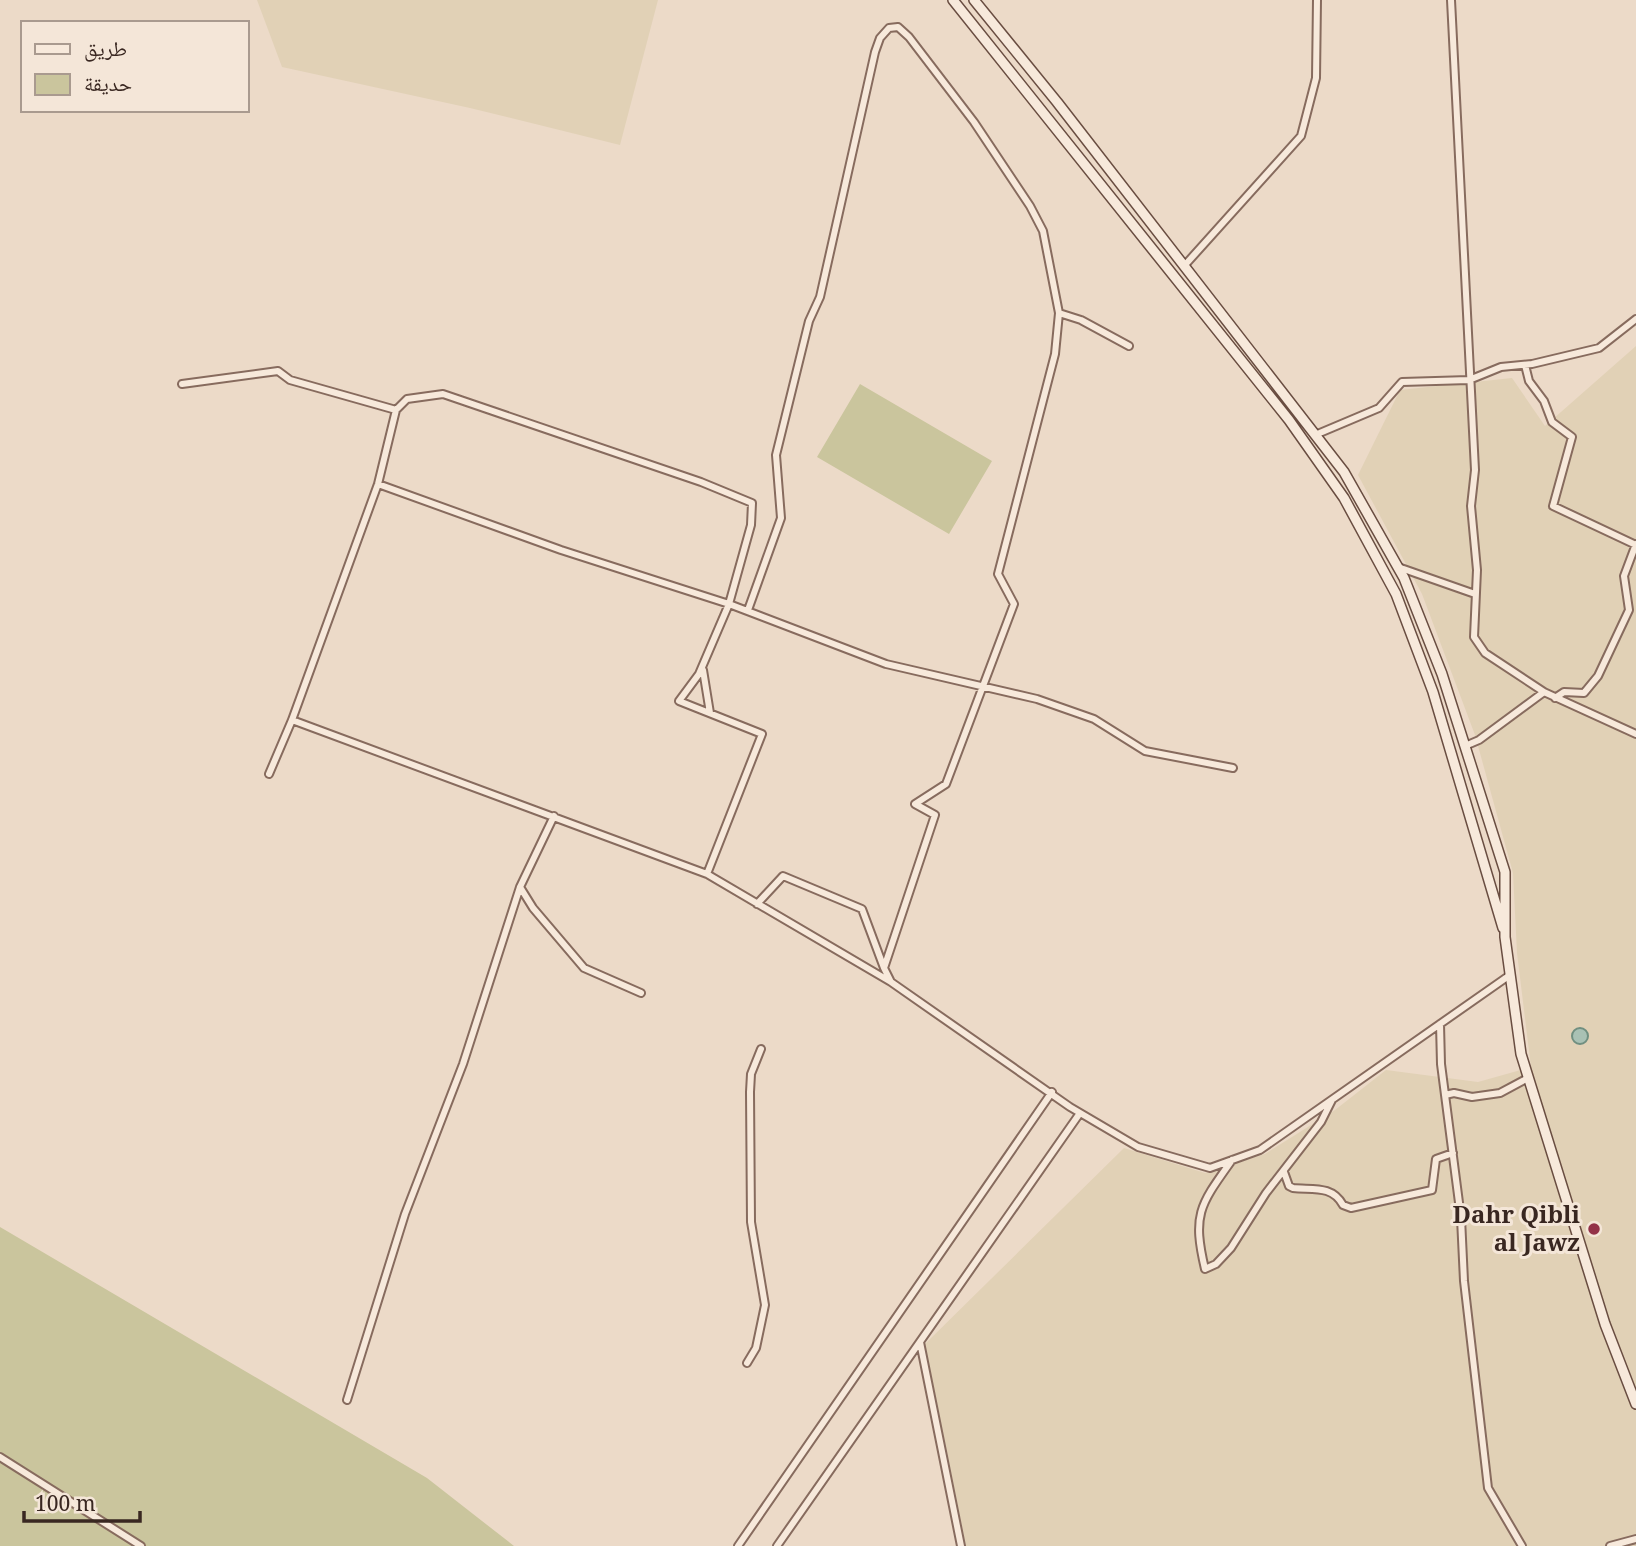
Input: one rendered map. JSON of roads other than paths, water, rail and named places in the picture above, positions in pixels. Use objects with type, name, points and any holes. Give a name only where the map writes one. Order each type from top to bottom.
[{"type":"main road","points":[[953,0],[1289,420],[1344,498],[1396,594],[1433,692],[1505,937]]},
{"type":"main road","points":[[974,0],[1193,275],[1344,472],[1398,567],[1442,674],[1505,872],[1505,937],[1521,1054],[1605,1324],[1631,1379],[1636,1404]]},
{"type":"main road","points":[[1097,181],[1101,169],[1109,170]]},
{"type":"main road","points":[[1121,213],[1129,212],[1134,202]]},
{"type":"main road","points":[[1180,286],[1193,275]]},
{"type":"street","points":[[1185,265],[1301,136],[1315,78],[1317,0]]},
{"type":"street","points":[[1451,0],[1475,470],[1471,506],[1478,570],[1474,637],[1478,647],[1544,692],[1636,734]]},
{"type":"street","points":[[748,610],[781,518],[776,456],[810,321],[820,297],[875,52],[880,38],[889,28],[898,27],[909,37],[974,122],[1030,206],[1044,231],[1059,313],[1055,354],[998,574],[1014,604],[946,784],[915,804],[935,815],[933,828],[884,968]]},
{"type":"street","points":[[1059,313],[1081,320],[1129,346]]},
{"type":"street","points":[[1315,435],[1379,408],[1402,382],[1469,380],[1501,367],[1525,365],[1599,348],[1636,320]]},
{"type":"street","points":[[1525,365],[1529,381],[1544,401],[1552,422],[1572,437],[1553,506],[1636,545],[1623,576],[1629,610],[1598,676],[1584,693],[1564,692],[1555,698]]},
{"type":"street","points":[[182,384],[278,371],[290,380],[396,410]]},
{"type":"street","points":[[269,774],[292,720],[378,484],[396,410],[407,399],[443,394],[701,482],[752,503],[751,525],[729,604],[702,668],[679,701],[762,734],[706,874]]},
{"type":"street","points":[[378,484],[561,550],[748,610],[886,664],[1037,698],[1094,719],[1145,751],[1233,768]]},
{"type":"street","points":[[1398,567],[1475,594]]},
{"type":"street","points":[[702,668],[710,713]]},
{"type":"street","points":[[1465,746],[1479,740],[1544,692]]},
{"type":"street","points":[[292,720],[706,874],[891,982],[1080,1113],[1138,1147],[1210,1168],[1260,1150],[1510,975]]},
{"type":"street","points":[[347,1400],[405,1214],[463,1064],[520,887],[554,816]]},
{"type":"street","points":[[757,904],[783,876],[862,909],[891,982]]},
{"type":"street","points":[[520,887],[564,948],[583,968],[641,993]]},
{"type":"street","points":[[1440,1024],[1445,1095],[1461,1218],[1471,1346],[1488,1488],[1522,1546]]},
{"type":"street","points":[[747,1363],[755,1348],[765,1305],[751,1222],[750,1083],[761,1049]]},
{"type":"street","points":[[1445,1095],[1454,1093],[1472,1097],[1500,1093],[1528,1078]]},
{"type":"street","points":[[738,1546],[1014,1151],[1052,1092]]},
{"type":"street","points":[[1232,1160],[1212,1188],[1197,1221],[1205,1269],[1224,1256],[1327,1114],[1332,1100]]},
{"type":"street","points":[[777,1546],[1080,1113]]},
{"type":"street","points":[[1284,1172],[1289,1186],[1326,1190],[1338,1196],[1343,1205],[1352,1208],[1432,1189],[1436,1159],[1453,1153]]},
{"type":"street","points":[[920,1342],[961,1546]]},
{"type":"street","points":[[0,1457],[141,1546]]},
{"type":"street","points":[[1610,1546],[1636,1539]]},
{"type":"place","name":"Dahr Qibli al Jawz","points":[[1594,1229]]}]
